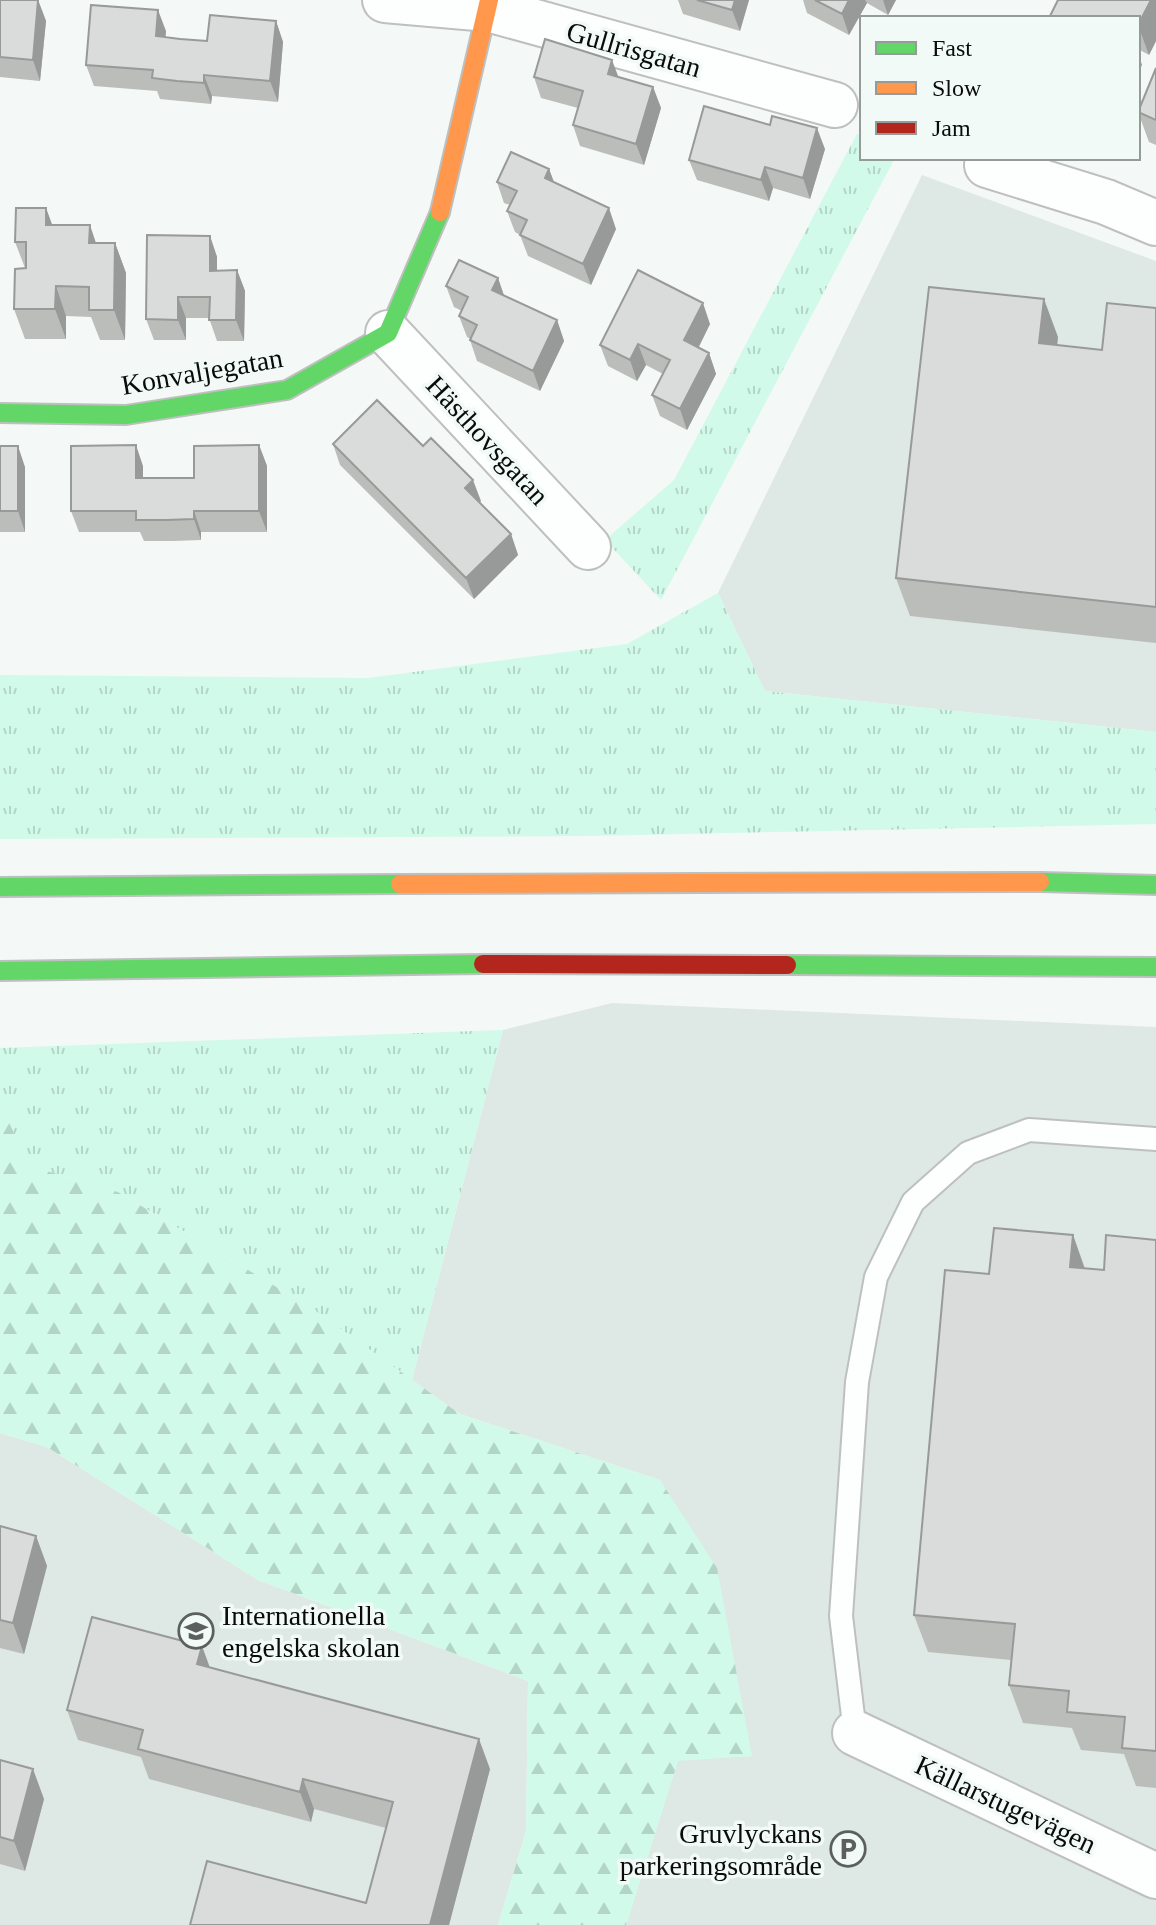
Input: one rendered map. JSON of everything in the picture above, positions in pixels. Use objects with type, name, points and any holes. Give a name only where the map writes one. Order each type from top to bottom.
[{"type":"main road","points":[[388,333],[436,227],[488,4]]},
{"type":"main road","name":"Konvaljegatan","points":[[0,413],[126,415],[287,390],[388,333]]},
{"type":"main road","points":[[0,887],[911,880],[1156,885]]},
{"type":"main road","points":[[0,971],[536,963],[945,963],[1156,967]]},
{"type":"street","name":"Gullrisgatan","points":[[385,0],[488,4],[835,105]]},
{"type":"street","points":[[987,165],[1106,202],[1156,223]]},
{"type":"street","name":"Hästhovsgatan","points":[[388,333],[588,547]]},
{"type":"street","name":"Källarstugevägen","points":[[855,1733],[1156,1876]]},
{"type":"lane","points":[[855,1733],[841,1616],[857,1382],[876,1277],[913,1202],[968,1153],[1029,1130],[1156,1139]]},
{"type":"shaded area","points":[[922,175],[1156,261],[1156,732],[765,691],[718,593]]},
{"type":"shaded area","points":[[612,1003],[1156,1027],[1156,1925],[626,1925],[678,1760],[751,1756],[660,1480],[460,1414],[412,1380],[503,1030]]},
{"type":"shaded area","name":"Internationella engelska skolan","points":[[0,1433],[47,1447],[258,1580],[528,1681],[526,1831],[498,1925],[0,1925]]},
{"type":"green space","points":[[857,134],[860,135],[860,160],[894,160],[661,600],[605,540],[674,480]]},
{"type":"green space","points":[[718,593],[765,691],[1156,732],[1156,824],[589,836],[0,839],[0,675],[368,678],[627,644]]},
{"type":"green space","points":[[503,1030],[412,1380],[310,1307],[118,1192],[30,1166],[0,1104],[0,1048]]},
{"type":"green space","points":[[0,1104],[30,1166],[118,1192],[310,1307],[460,1414],[660,1480],[717,1568],[752,1756],[678,1761],[626,1925],[498,1925],[526,1831],[528,1681],[258,1580],[47,1447],[0,1433]]},
{"type":"building","points":[[0,0],[38,0],[33,60],[0,57]]},
{"type":"building","points":[[697,0],[735,0],[732,10]]},
{"type":"building","points":[[815,0],[849,0],[842,14]]},
{"type":"building","points":[[1058,0],[1151,0],[1140,21],[1140,16],[1050,16]]},
{"type":"building","points":[[91,5],[158,10],[156,36],[180,39],[207,41],[210,15],[276,21],[270,81],[204,75],[204,83],[177,81],[152,78],[153,70],[86,65]]},
{"type":"building","points":[[545,39],[612,60],[608,74],[653,87],[636,144],[573,125],[583,91],[534,77]]},
{"type":"building","points":[[1156,68],[1156,120],[1140,113]]},
{"type":"building","points":[[704,106],[770,125],[772,116],[817,128],[803,178],[765,167],[761,180],[689,160]]},
{"type":"building","points":[[511,152],[549,169],[545,178],[609,208],[583,264],[520,235],[527,220],[507,211],[517,191],[497,182]]},
{"type":"building","points":[[16,208],[46,208],[46,225],[90,225],[89,243],[115,243],[114,310],[89,310],[89,287],[56,286],[55,309],[14,309],[15,269],[26,268],[26,242],[15,242]]},
{"type":"building","points":[[147,235],[210,236],[210,271],[237,270],[236,320],[209,320],[210,297],[178,297],[178,320],[146,319]]},
{"type":"building","points":[[459,260],[498,278],[492,290],[557,320],[533,371],[470,340],[477,325],[459,316],[468,297],[446,286]]},
{"type":"building","points":[[638,270],[703,303],[684,340],[709,353],[680,409],[652,395],[670,360],[638,344],[630,360],[600,345]]},
{"type":"building","points":[[929,287],[1044,299],[1039,343],[1102,350],[1107,303],[1156,308],[1156,607],[896,578]]},
{"type":"building","points":[[377,400],[423,446],[431,438],[473,480],[465,488],[511,534],[466,578],[333,444]]},
{"type":"building","points":[[136,445],[136,478],[194,478],[194,446],[259,445],[259,511],[194,511],[194,519],[136,520],[136,511],[71,511],[71,446]]},
{"type":"building","points":[[0,446],[18,446],[18,511],[0,511]]},
{"type":"building","points":[[994,1228],[1073,1235],[1070,1267],[1104,1270],[1106,1235],[1156,1240],[1156,1751],[1122,1748],[1125,1717],[1067,1712],[1069,1691],[1009,1685],[1015,1624],[914,1615],[945,1270],[989,1274]]},
{"type":"building","points":[[0,1526],[36,1536],[13,1623],[0,1620]]},
{"type":"building","points":[[92,1617],[202,1646],[197,1664],[479,1739],[430,1925],[190,1925],[207,1861],[366,1903],[393,1802],[303,1779],[300,1792],[138,1749],[143,1730],[67,1710]]},
{"type":"building","points":[[0,1760],[33,1769],[14,1841],[0,1837]]},
{"type":"traffic: fast","points":[[0,413],[126,415],[287,390],[388,333],[440,212]]},
{"type":"traffic: fast","points":[[1040,882],[1156,885]]},
{"type":"traffic: fast","points":[[0,887],[400,884]]},
{"type":"traffic: fast","points":[[0,971],[483,964]]},
{"type":"traffic: fast","points":[[787,965],[1156,967]]},
{"type":"traffic: slow","points":[[440,212],[489,0]]},
{"type":"traffic: slow","points":[[400,884],[1040,882]]},
{"type":"traffic: jam","points":[[483,964],[787,965]]},
{"type":"place","name":"Internationella engelska skolan","points":[[196,1631]]},
{"type":"place","name":"Gruvlyckans parkeringsområde","points":[[848,1849]]}]
